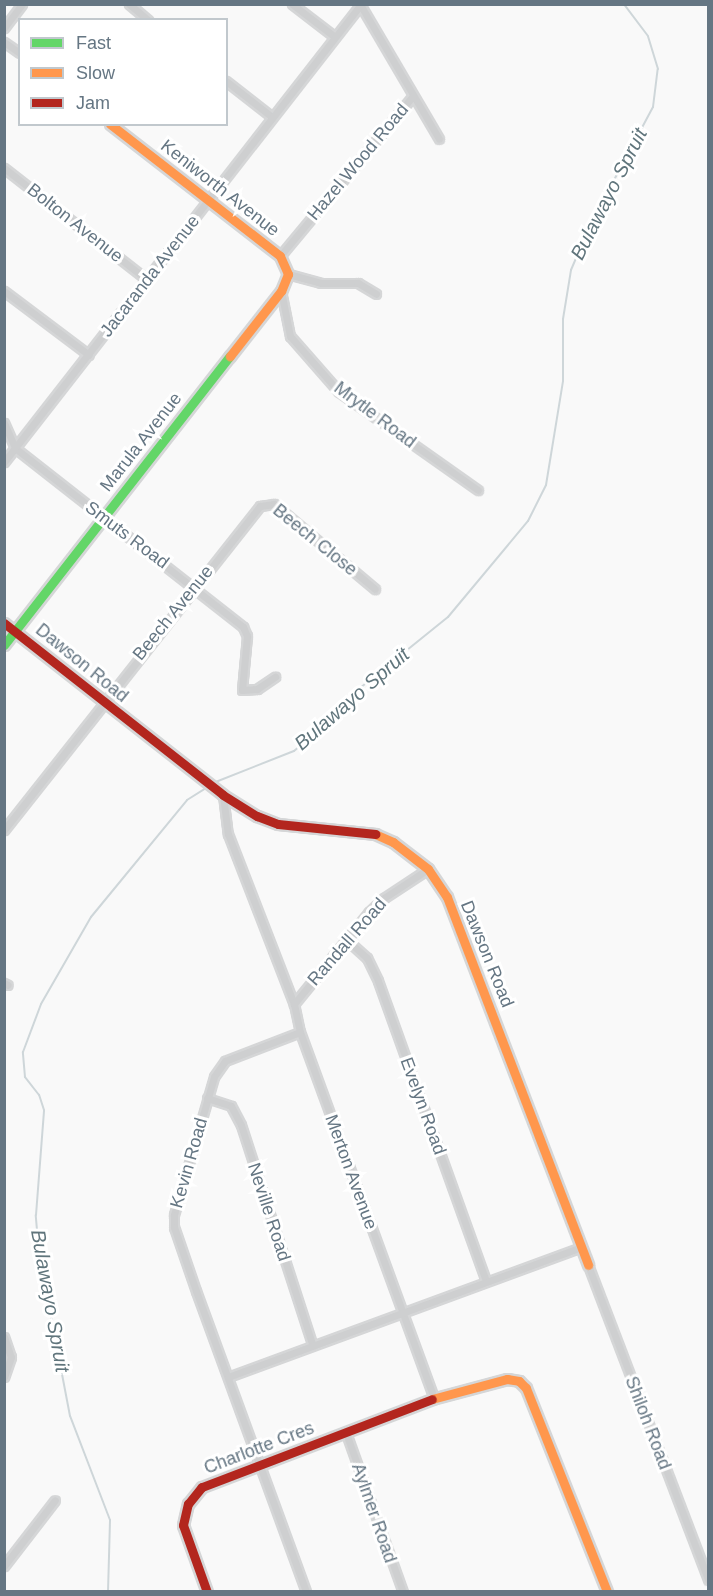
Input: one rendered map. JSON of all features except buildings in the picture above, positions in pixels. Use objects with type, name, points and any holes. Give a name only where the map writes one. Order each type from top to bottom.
[{"type":"street","points":[[4,28],[22,4]]},
{"type":"street","points":[[129,4],[146,18]]},
{"type":"street","points":[[292,4],[334,37]]},
{"type":"street","points":[[361,5],[439,139]]},
{"type":"street","name":"Jacaranda Avenue","points":[[4,462],[89,355],[145,278],[361,5]]},
{"type":"street","points":[[4,42],[18,52]]},
{"type":"street","points":[[228,83],[272,117]]},
{"type":"street","name":"Hazel Wood Road","points":[[280,256],[413,96]]},
{"type":"street","name":"Keniworth Avenue","points":[[113,126],[280,256]]},
{"type":"street","name":"Bolton Avenue","points":[[4,168],[145,278]]},
{"type":"street","points":[[280,256],[288,274],[321,283],[358,283],[376,294]]},
{"type":"street","name":"Marula Avenue","points":[[4,645],[280,291],[288,274]]},
{"type":"street","points":[[4,291],[89,355]]},
{"type":"street","name":"Mrytle Road","points":[[280,291],[290,336],[339,392],[478,490]]},
{"type":"street","points":[[4,423],[15,448]]},
{"type":"street","name":"Smuts Road","points":[[15,448],[194,586],[246,631],[241,689],[257,689],[274,677]]},
{"type":"street","name":"Beech Close","points":[[255,511],[267,502],[274,504],[375,589]]},
{"type":"street","name":"Beech Avenue","points":[[4,830],[103,701],[255,511]]},
{"type":"street","name":"Dawson Road","points":[[4,623],[223,795],[278,824],[373,833],[393,842],[428,869],[447,897],[588,1265]]},
{"type":"street","points":[[223,795],[228,834],[294,1004],[300,1032]]},
{"type":"street","name":"Randall Road","points":[[294,1004],[384,898],[428,869]]},
{"type":"street","name":"Evelyn Road","points":[[347,940],[366,958],[378,981],[486,1281]]},
{"type":"street","name":"Kevin Road","points":[[300,1032],[225,1062],[213,1077],[175,1206],[174,1227],[306,1592]]},
{"type":"street","name":"Merton Avenue","points":[[300,1032],[402,1313]]},
{"type":"street","name":"Neville Road","points":[[207,1098],[231,1106],[241,1125],[312,1344]]},
{"type":"street","points":[[228,1377],[312,1344],[581,1247]]},
{"type":"street","name":"Shiloh Road","points":[[588,1265],[708,1580]]},
{"type":"street","points":[[402,1313],[434,1398]]},
{"type":"street","points":[[4,1337],[11,1357],[4,1377]]},
{"type":"street","name":"Charlotte Cres","points":[[207,1592],[183,1532],[188,1503],[202,1487],[260,1463],[346,1434],[434,1398],[500,1379],[524,1384],[607,1592]]},
{"type":"street","name":"Aylmer Road","points":[[346,1434],[403,1592]]},
{"type":"street","points":[[4,1566],[55,1500]]},
{"type":"waterway","name":"Bulawayo Spruit","points":[[213,783],[294,751],[332,719],[360,688],[448,617],[528,521],[546,485],[563,381],[563,319],[571,270],[590,225],[653,107],[658,69],[648,36],[624,4]]},
{"type":"waterway","name":"Bulawayo Spruit","points":[[108,1592],[110,1520],[70,1416],[39,1253],[36,1215],[44,1110],[39,1095],[25,1077],[23,1052],[41,1004],[91,917],[187,800],[209,786]]},
{"type":"traffic: fast","points":[[4,645],[230,356]]},
{"type":"traffic: slow","points":[[113,126],[280,256],[288,274],[281,291],[230,356]]},
{"type":"traffic: slow","points":[[375,834],[393,842],[428,869],[447,897],[588,1265]]},
{"type":"traffic: slow","points":[[432,1399],[507,1379],[519,1381],[526,1388],[607,1592]]},
{"type":"traffic: jam","points":[[4,623],[223,795],[257,816],[278,824],[375,834]]},
{"type":"traffic: jam","points":[[207,1592],[183,1525],[188,1504],[202,1487],[432,1399]]}]
